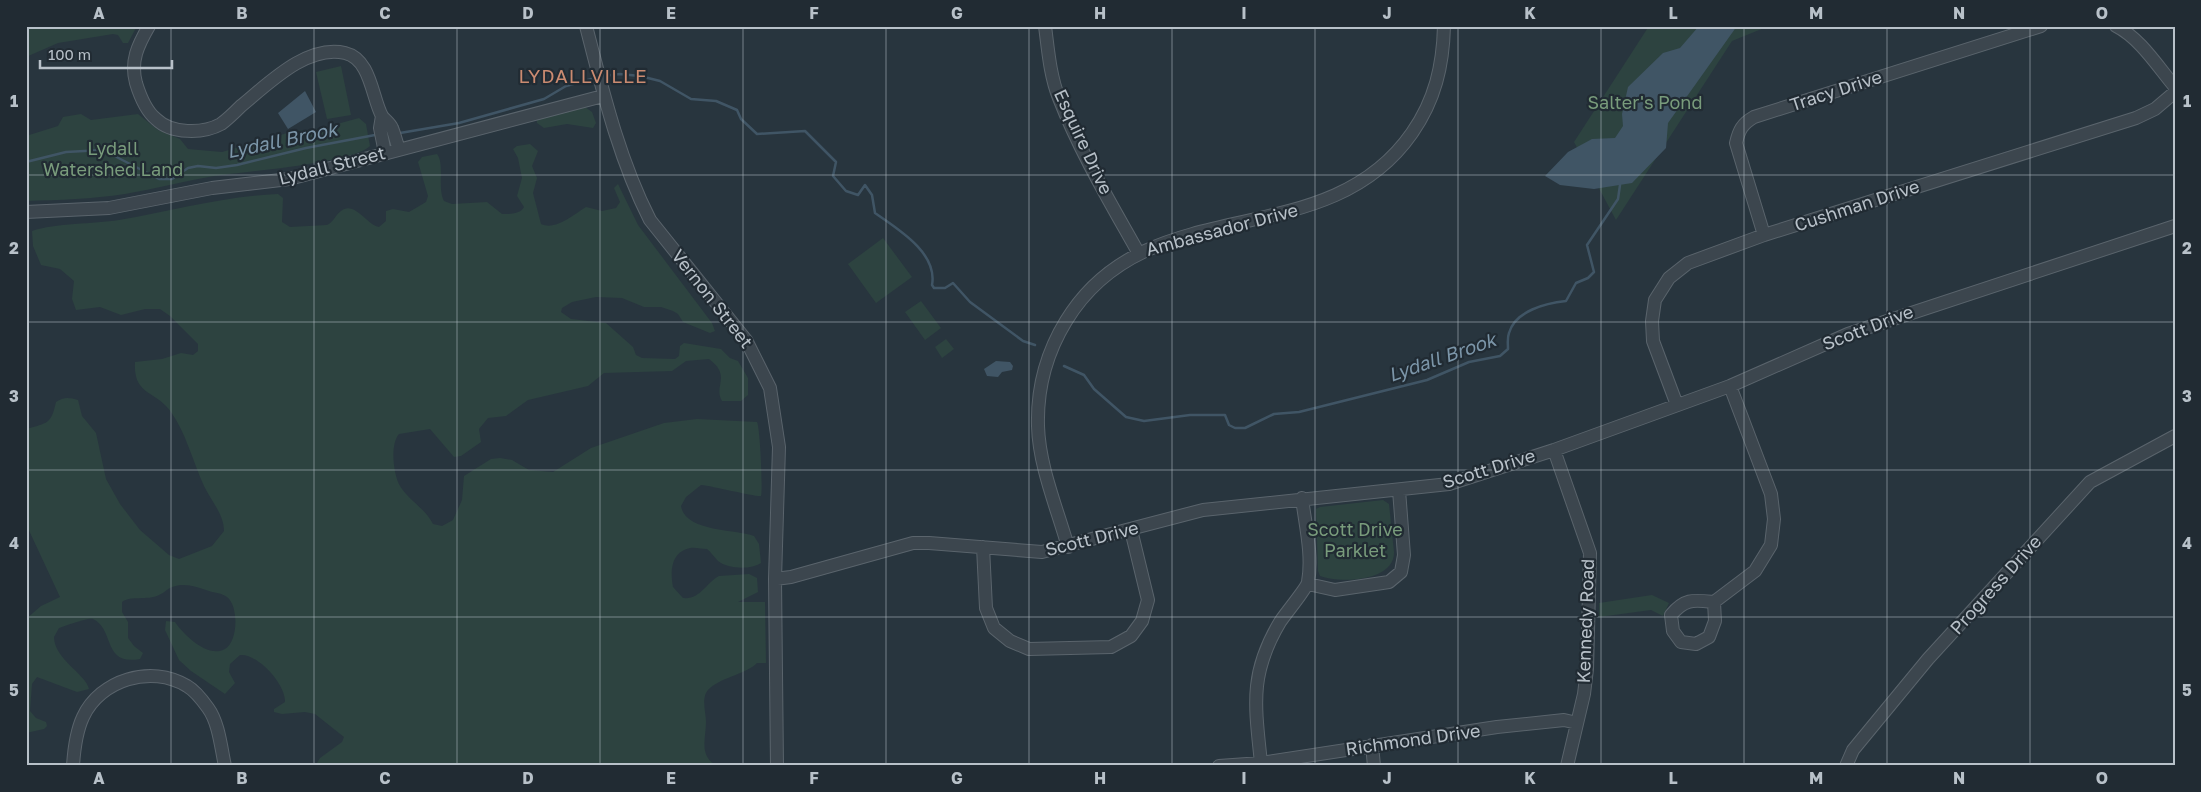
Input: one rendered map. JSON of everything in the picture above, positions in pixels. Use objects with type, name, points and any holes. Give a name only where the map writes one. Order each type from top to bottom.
[{"type":"street","points":[[149,26],[136,50],[134,62],[136,82],[146,108],[157,121],[175,128],[195,131],[220,124],[305,57],[325,52],[345,53],[352,56],[368,74],[386,129],[399,150]]},
{"type":"street","points":[[586,27],[590,26]]},
{"type":"street","name":"Esquire Drive","points":[[1045,26],[1058,97],[1089,163],[1138,252]]},
{"type":"street","name":"Ambassador Drive","points":[[1068,547],[1043,462],[1038,427],[1039,401],[1044,368],[1056,336],[1074,308],[1098,282],[1138,252],[1174,239],[1300,209],[1328,200],[1357,186],[1376,173],[1399,151],[1422,119],[1434,93],[1444,50],[1444,26]]},
{"type":"street","name":"Tracy Drive","points":[[1764,235],[1736,143],[1739,131],[1745,122],[1772,111],[2041,26]]},
{"type":"street","points":[[2116,26],[2141,46],[2175,87]]},
{"type":"street","name":"Vernon Street","points":[[586,27],[603,96],[638,197],[650,220],[746,340],[770,388],[779,447],[775,579],[777,766]]},
{"type":"street","name":"Cushman Drive","points":[[1677,405],[1653,341],[1652,321],[1655,300],[1669,278],[1688,263],[1764,235],[2136,118],[2155,109],[2175,92]]},
{"type":"street","name":"Lydall Street","points":[[26,212],[109,208],[212,188],[289,179],[603,96]]},
{"type":"street","points":[[386,129],[386,153]]},
{"type":"street","name":"Scott Drive","points":[[775,579],[791,577],[913,543],[1042,552],[1068,547],[1204,510],[1302,498],[1449,484],[1554,450],[1730,386],[1848,334],[2175,226]]},
{"type":"street","points":[[1714,602],[1755,571],[1771,545],[1774,519],[1770,494],[1730,386]]},
{"type":"street","name":"Progress Drive","points":[[1846,766],[1853,750],[1928,659],[2090,482],[2175,436]]},
{"type":"street","name":"Kennedy Road","points":[[1554,450],[1590,553],[1587,669],[1567,766]]},
{"type":"street","points":[[1308,584],[1335,590],[1389,582],[1401,572],[1404,555],[1399,490]]},
{"type":"street","points":[[1261,762],[1255,708],[1257,680],[1261,663],[1270,638],[1290,606],[1308,584],[1309,565],[1302,498]]},
{"type":"street","points":[[983,548],[986,608],[994,628],[1010,641],[1029,649],[1111,647],[1130,636],[1142,620],[1148,600],[1144,577],[1131,530]]},
{"type":"street","points":[[73,766],[74,749],[83,717],[100,693],[132,677],[162,676],[187,686],[208,708],[219,738],[225,766]]},
{"type":"street","name":"Richmond Drive","points":[[1219,766],[1261,762],[1372,745],[1564,720],[1577,723]]},
{"type":"street","points":[[1372,745],[1374,766]]},
{"type":"green space","points":[[26,26],[137,26],[128,43],[123,43],[118,35],[113,34],[58,43],[26,57]]},
{"type":"green space","name":"Salter's Pond","points":[[1649,26],[1769,26],[1732,41],[1616,220],[1574,142]]},
{"type":"green space","points":[[341,66],[351,115],[327,119],[316,72]]},
{"type":"green space","points":[[585,107],[592,112],[596,123],[593,128],[567,124],[544,128],[537,123],[537,120],[541,118]]},
{"type":"green space","name":"Lydall Watershed Land","points":[[81,114],[91,120],[138,114],[158,130],[180,139],[188,149],[222,152],[294,131],[319,129],[359,118],[366,124],[370,146],[360,152],[321,162],[214,176],[125,194],[26,201],[26,136],[58,126],[63,117]]},
{"type":"green space","points":[[530,144],[538,151],[532,166],[537,178],[533,193],[541,224],[547,226],[559,224],[586,207],[602,211],[616,208],[620,202],[614,188],[618,184],[638,225],[712,323],[715,331],[710,333],[683,322],[678,314],[673,311],[661,307],[644,307],[622,298],[596,297],[572,302],[562,308],[561,312],[571,319],[606,323],[633,347],[636,355],[642,358],[675,359],[679,356],[680,346],[684,343],[721,349],[730,358],[738,361],[748,378],[748,395],[741,401],[722,401],[719,391],[721,376],[716,365],[709,359],[686,361],[672,371],[604,373],[588,386],[528,400],[506,416],[488,418],[479,429],[481,442],[461,456],[454,457],[430,429],[399,434],[394,445],[394,467],[398,481],[408,496],[426,513],[433,524],[442,526],[453,520],[462,500],[464,476],[491,459],[512,460],[529,470],[553,472],[591,448],[664,423],[697,419],[757,422],[761,459],[761,496],[701,485],[686,497],[681,506],[691,521],[712,528],[754,536],[759,544],[761,563],[746,568],[728,566],[718,561],[707,549],[692,548],[684,550],[675,558],[672,569],[673,587],[683,598],[689,598],[698,594],[719,576],[749,574],[757,578],[758,592],[738,602],[765,602],[766,663],[757,663],[748,670],[715,684],[705,695],[706,722],[704,747],[708,758],[718,766],[315,766],[320,758],[342,742],[344,737],[315,714],[305,712],[282,714],[274,712],[274,709],[285,702],[284,695],[276,679],[262,664],[247,656],[240,655],[230,664],[229,672],[235,683],[225,694],[191,671],[179,660],[165,630],[166,621],[175,622],[197,644],[211,651],[225,649],[235,632],[234,608],[227,597],[186,585],[172,587],[154,597],[130,599],[122,602],[122,612],[128,622],[128,638],[143,653],[140,659],[128,660],[114,652],[104,630],[93,619],[82,620],[59,628],[54,637],[55,645],[64,659],[87,683],[89,689],[77,692],[37,677],[32,684],[30,711],[36,718],[46,722],[47,726],[44,729],[26,733],[26,619],[41,606],[60,597],[26,524],[26,429],[47,422],[52,415],[56,402],[59,400],[72,398],[78,400],[82,416],[96,433],[106,479],[120,504],[140,530],[169,555],[179,559],[212,546],[224,531],[220,513],[204,486],[176,420],[165,405],[142,387],[135,373],[135,362],[162,359],[181,353],[193,355],[198,351],[198,344],[170,316],[160,309],[145,309],[121,315],[100,307],[76,310],[72,299],[74,281],[60,269],[41,265],[33,246],[32,231],[52,226],[119,220],[198,204],[278,194],[283,198],[282,222],[290,227],[327,225],[346,208],[356,211],[379,227],[386,221],[386,211],[393,209],[409,212],[426,202],[428,196],[418,162],[422,157],[437,154],[444,201],[452,204],[487,202],[502,214],[514,213],[524,207],[517,196],[522,178],[518,158],[513,149],[517,146]]},
{"type":"green space","points":[[883,238],[912,277],[876,303],[848,264]]},
{"type":"green space","points":[[921,301],[941,328],[925,340],[905,312]]},
{"type":"green space","points":[[946,339],[954,349],[942,358],[935,347]]},
{"type":"green space","name":"Scott Drive Parklet","points":[[1383,500],[1389,504],[1394,552],[1392,562],[1386,569],[1365,578],[1341,580],[1320,576],[1318,571],[1316,509]]},
{"type":"green space","points":[[1652,595],[1669,603],[1663,616],[1651,610],[1599,617],[1599,603]]},
{"type":"water","name":"Salter's Pond","points":[[1699,26],[1737,26],[1668,123],[1666,148],[1632,183],[1594,189],[1560,185],[1545,176],[1568,152],[1592,139],[1615,138],[1623,126],[1622,114],[1628,87],[1663,53],[1680,48]]},
{"type":"water","points":[[305,91],[316,112],[288,129],[278,113]]},
{"type":"water","points":[[996,361],[1010,362],[1013,366],[1012,370],[1002,372],[998,377],[987,376],[984,369]]},
{"type":"waterway","name":"Lydall Brook","points":[[603,76],[620,74],[640,76],[660,81],[691,99],[716,101],[737,110],[741,119],[757,134],[805,131],[836,162],[833,176],[846,191],[858,195],[865,185],[872,195],[875,213],[905,234],[923,252],[929,262],[934,288],[945,288],[953,283],[970,302],[1023,341],[1035,345]]},
{"type":"waterway","name":"Lydall Brook","points":[[400,133],[459,123],[544,99],[566,86],[595,78]]},
{"type":"waterway","name":"Lydall Brook","points":[[26,162],[66,152],[103,150],[159,179],[172,179],[188,168],[198,166],[216,168],[237,165],[306,148],[375,135]]},
{"type":"waterway","name":"Lydall Brook","points":[[1064,366],[1084,375],[1094,389],[1126,417],[1144,421],[1190,415],[1225,415],[1229,425],[1235,428],[1245,428],[1274,414],[1299,412],[1427,380],[1469,362],[1500,356],[1508,349],[1508,335],[1512,325],[1518,319],[1541,306],[1566,301],[1576,283],[1588,278],[1594,272],[1587,245],[1618,199],[1620,185]]},
{"type":"district","name":"LYDALLVILLE","points":[[583,76]]}]
